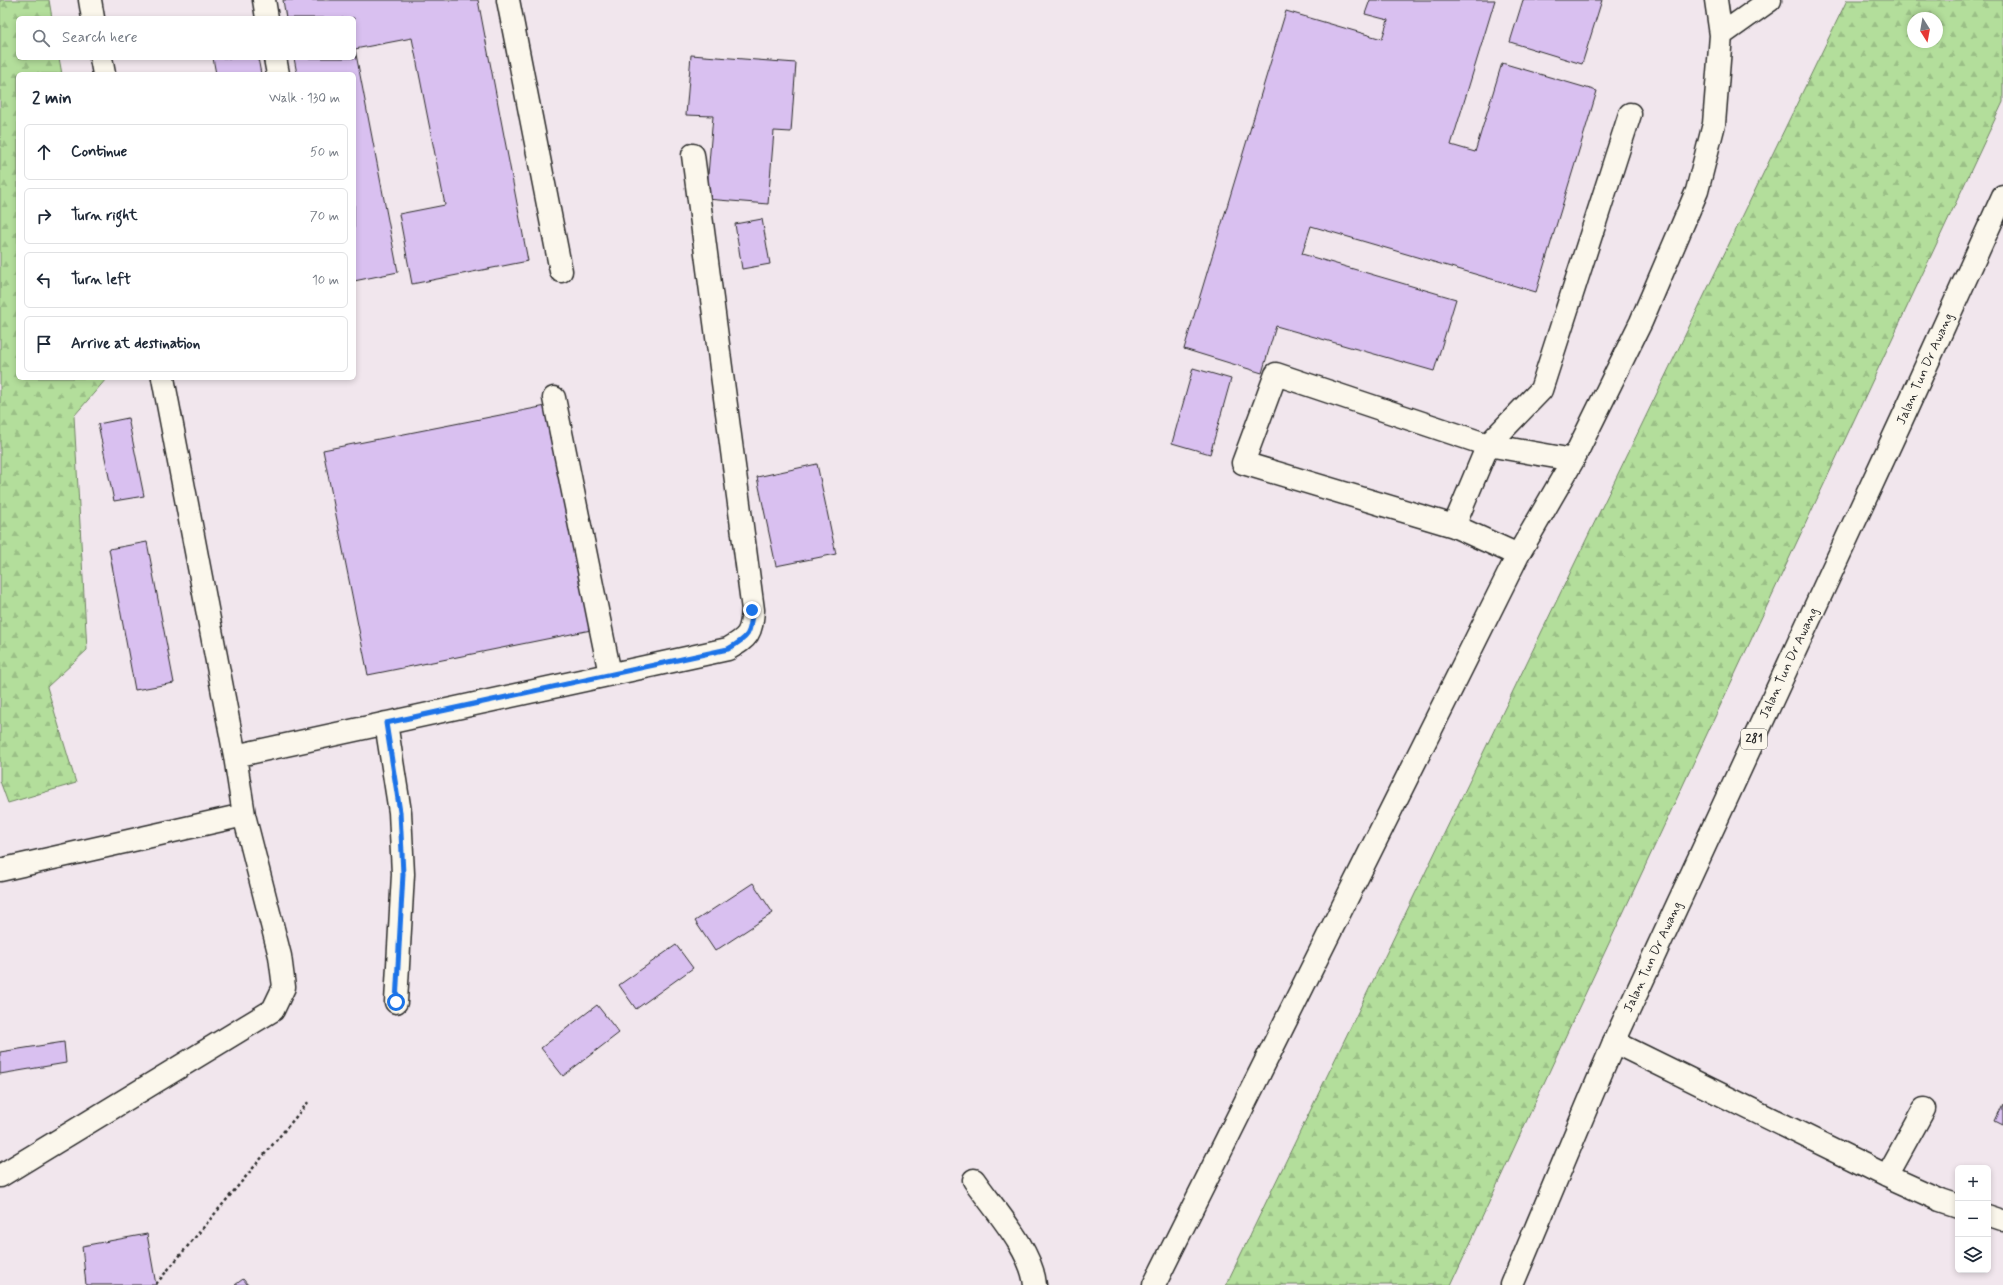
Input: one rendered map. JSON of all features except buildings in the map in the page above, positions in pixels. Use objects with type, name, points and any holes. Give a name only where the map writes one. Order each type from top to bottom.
[{"type":"street","points":[[90,0],[93,16]]},
{"type":"street","points":[[264,0],[267,16]]},
{"type":"street","points":[[508,0],[561,271]]},
{"type":"street","points":[[1154,1285],[1518,556],[1574,460],[1641,322],[1697,191],[1714,124],[1721,35],[1716,0]]},
{"type":"street","points":[[1721,35],[1770,0]]},
{"type":"street","points":[[101,60],[104,72]]},
{"type":"street","points":[[275,60],[278,72]]},
{"type":"street","points":[[1454,526],[1488,445],[1541,390],[1630,114]]},
{"type":"street","points":[[235,756],[728,649],[745,639],[752,626],[752,610],[693,155]]},
{"type":"street","name":"Jalan Tun Dr Awang","points":[[1512,1285],[1614,1042],[1899,426],[2003,196]]},
{"type":"street","points":[[1518,556],[1454,526],[1243,463],[1276,374],[1488,445],[1574,460]]},
{"type":"street","points":[[0,1176],[273,1010],[284,987],[280,956],[244,815],[235,756],[163,380]]},
{"type":"street","points":[[554,398],[610,674]]},
{"type":"street","points":[[386,723],[400,812],[403,874],[396,1002]]},
{"type":"street","points":[[0,870],[244,815]]},
{"type":"street","points":[[1614,1042],[1887,1176],[1940,1200],[1955,1205]]},
{"type":"street","points":[[1887,1176],[1924,1108]]},
{"type":"street","points":[[974,1180],[1025,1252],[1034,1274],[1035,1285]]},
{"type":"street","points":[[1991,1217],[2003,1221]]},
{"type":"path","points":[[156,1284],[310,1100]]},
{"type":"green space","points":[[0,0],[49,0],[52,16],[16,16],[16,60],[59,60],[62,72],[16,72],[16,380],[105,380],[74,416],[87,650],[47,687],[76,783],[8,803],[0,781]]},
{"type":"green space","points":[[1847,0],[2003,0],[2003,102],[1573,1020],[1451,1285],[1226,1285]]},
{"type":"route","points":[[396,1002],[403,874],[400,812],[386,723],[728,649],[745,639],[752,626],[752,610]]}]
